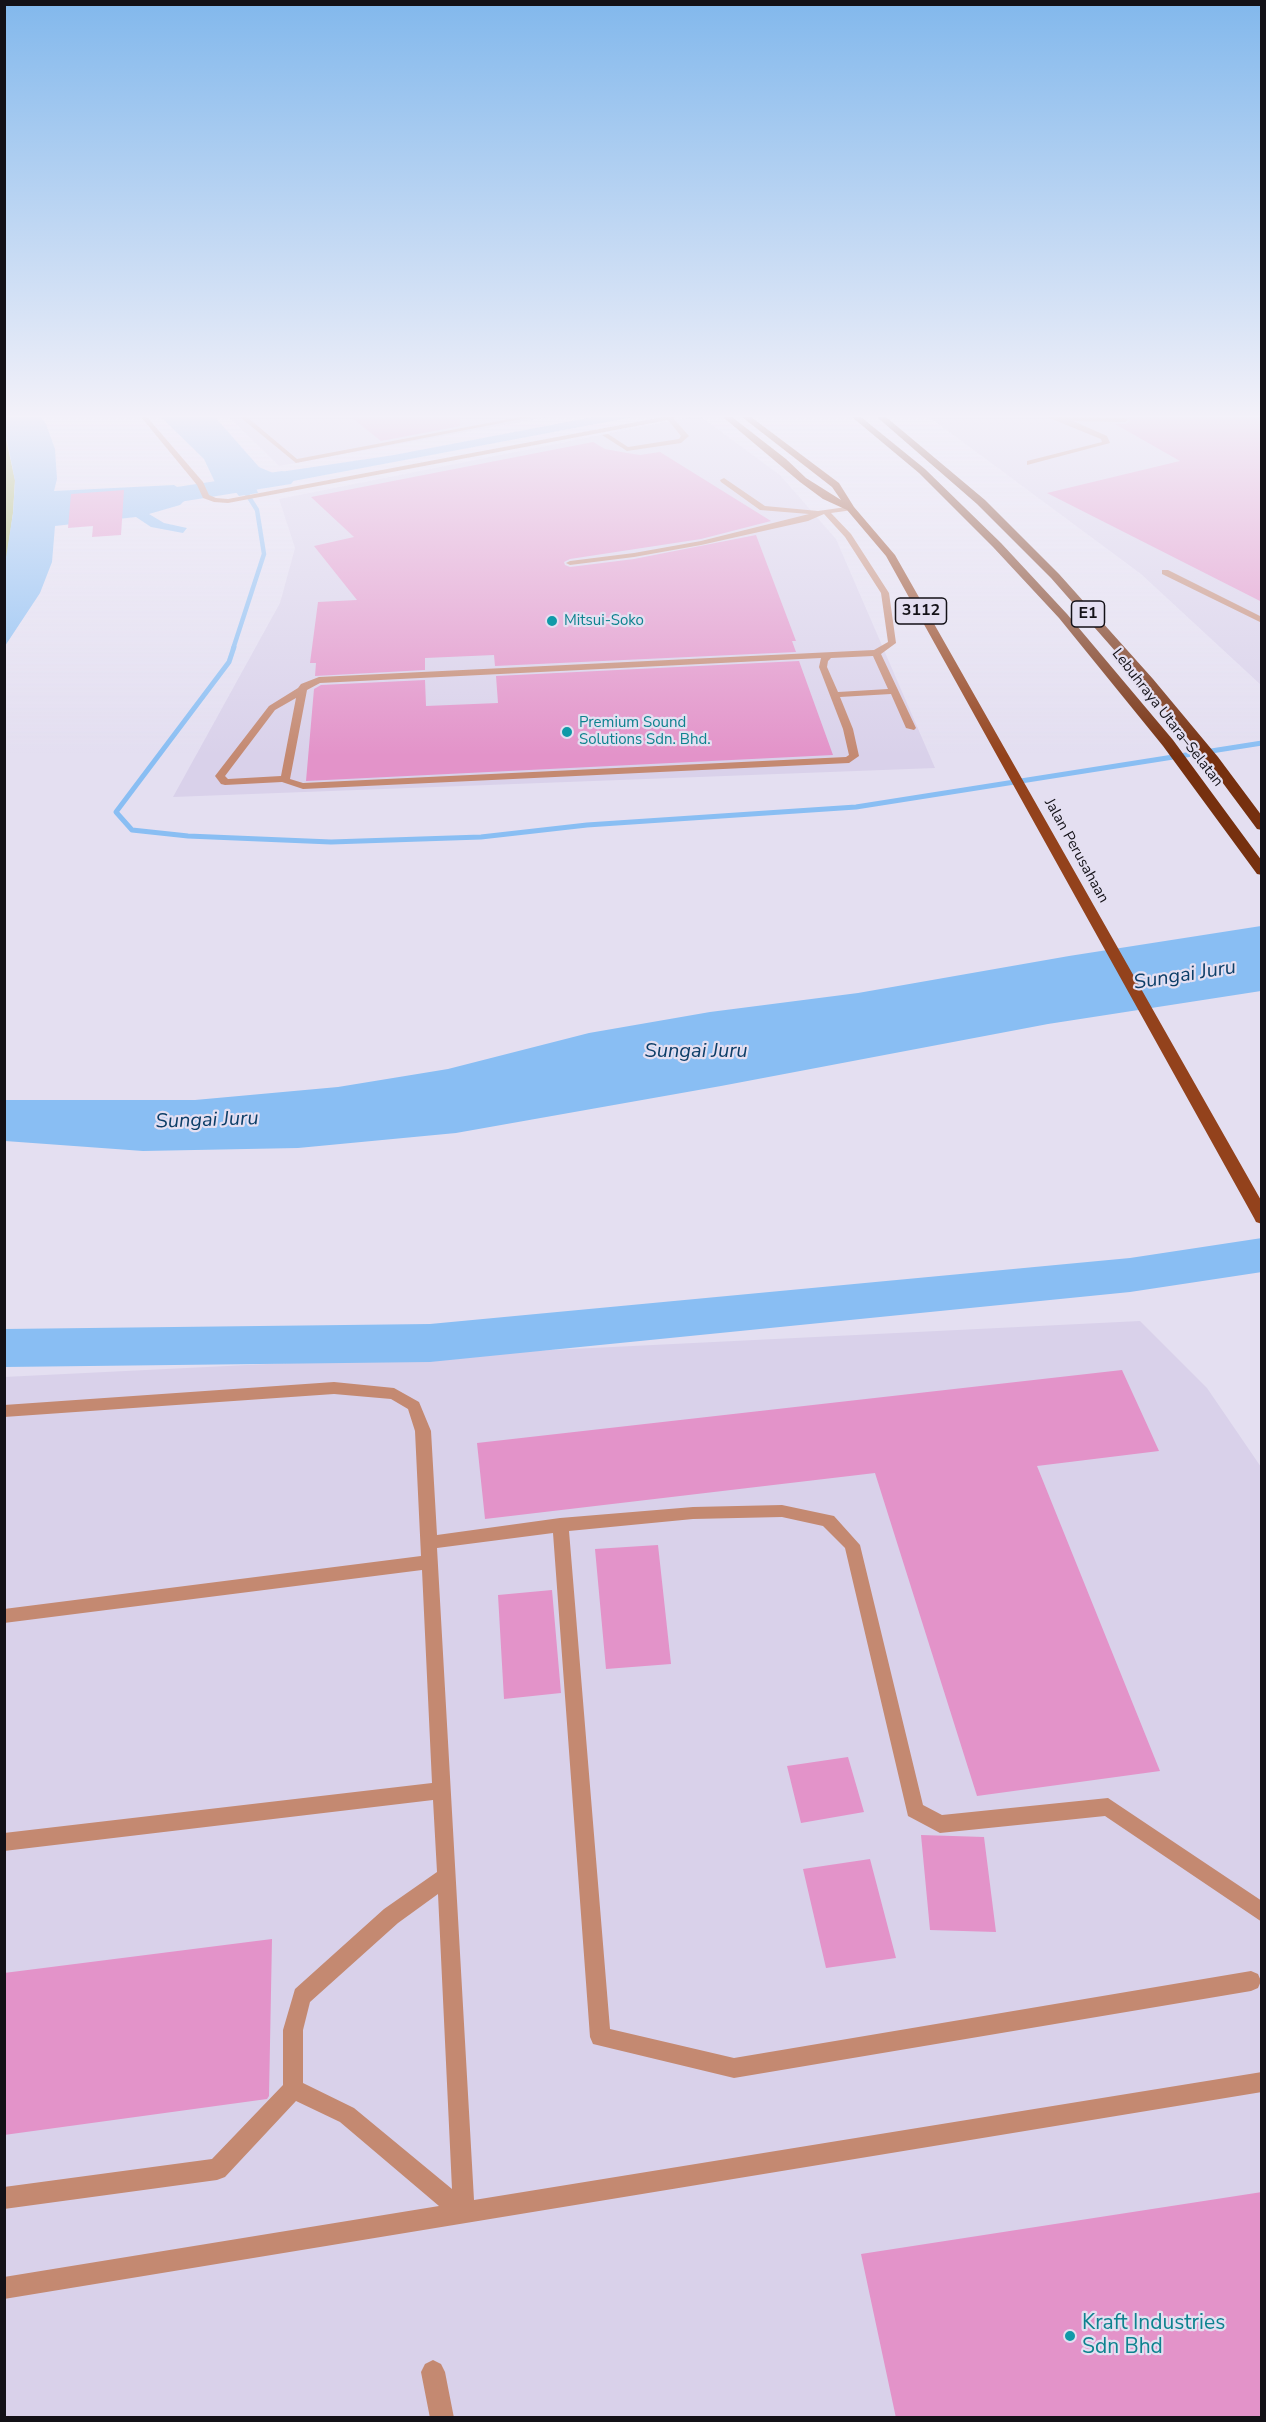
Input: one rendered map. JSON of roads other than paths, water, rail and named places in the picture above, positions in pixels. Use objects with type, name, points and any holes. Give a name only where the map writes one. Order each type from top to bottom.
[{"type":"highway","name":"Lebuhraya Utara–Selatan","points":[[983,530],[1063,616],[1168,743],[1259,868]]},
{"type":"highway","name":"Lebuhraya Utara–Selatan","points":[[1009,530],[1149,682],[1213,760],[1262,826]]},
{"type":"main road","name":"Jalan Perusahaan","points":[[869,530],[890,555],[1262,1218]]},
{"type":"lane","points":[[570,563],[634,555],[757,530]]},
{"type":"lane","points":[[829,655],[822,667],[836,694],[848,729],[854,756],[849,760],[303,786],[287,782],[285,779],[233,783],[225,782],[220,776],[272,708],[302,690],[304,686],[319,680],[829,655],[876,653],[892,643],[885,593],[848,536],[841,530]]},
{"type":"lane","points":[[1165,572],[1262,621]]},
{"type":"lane","points":[[876,653],[911,728]]},
{"type":"lane","points":[[285,779],[302,690]]},
{"type":"lane","points":[[836,694],[894,691]]},
{"type":"lane","points":[[4,1411],[334,1388],[394,1394],[414,1406],[423,1431],[464,2213]]},
{"type":"lane","points":[[428,1543],[560,1525],[693,1514],[782,1511],[828,1521],[852,1545],[915,1810],[940,1824],[1108,1807],[1262,1913]]},
{"type":"lane","points":[[560,1525],[600,2037],[734,2068],[1251,1981]]},
{"type":"lane","points":[[4,1616],[430,1562]]},
{"type":"lane","points":[[4,1842],[442,1790]]},
{"type":"lane","points":[[4,2198],[217,2169],[293,2089],[293,2030],[302,1996],[391,1917],[446,1877]]},
{"type":"lane","points":[[4,2288],[1262,2082]]},
{"type":"lane","points":[[293,2089],[346,2115],[464,2213]]},
{"type":"lane","points":[[433,2372],[442,2418]]},
{"type":"water","points":[[10,530],[55,530],[52,562],[40,593],[5,646],[4,570]]},
{"type":"water","points":[[167,530],[185,530],[183,533]]},
{"type":"water","name":"Sungai Juru","points":[[1261,926],[1261,991],[1048,1024],[456,1133],[298,1148],[143,1151],[5,1141],[4,1100],[195,1100],[338,1087],[448,1069],[589,1033],[710,1012],[858,993],[1069,956]]},
{"type":"waterway","points":[[233,649],[264,554],[260,530]]},
{"type":"waterway","points":[[234,647],[229,662],[116,812],[132,830],[188,836],[331,842],[481,837],[587,825],[856,807],[1262,743]]},
{"type":"waterway","points":[[4,1348],[430,1343],[1130,1275],[1262,1255]]},
{"type":"place","name":"Mitsui-Soko","points":[[552,621]]},
{"type":"place","name":"Premium Sound Solutions Sdn. Bhd.","points":[[567,732]]},
{"type":"place","name":"Kraft Industries Sdn Bhd","points":[[1070,2336]]}]
